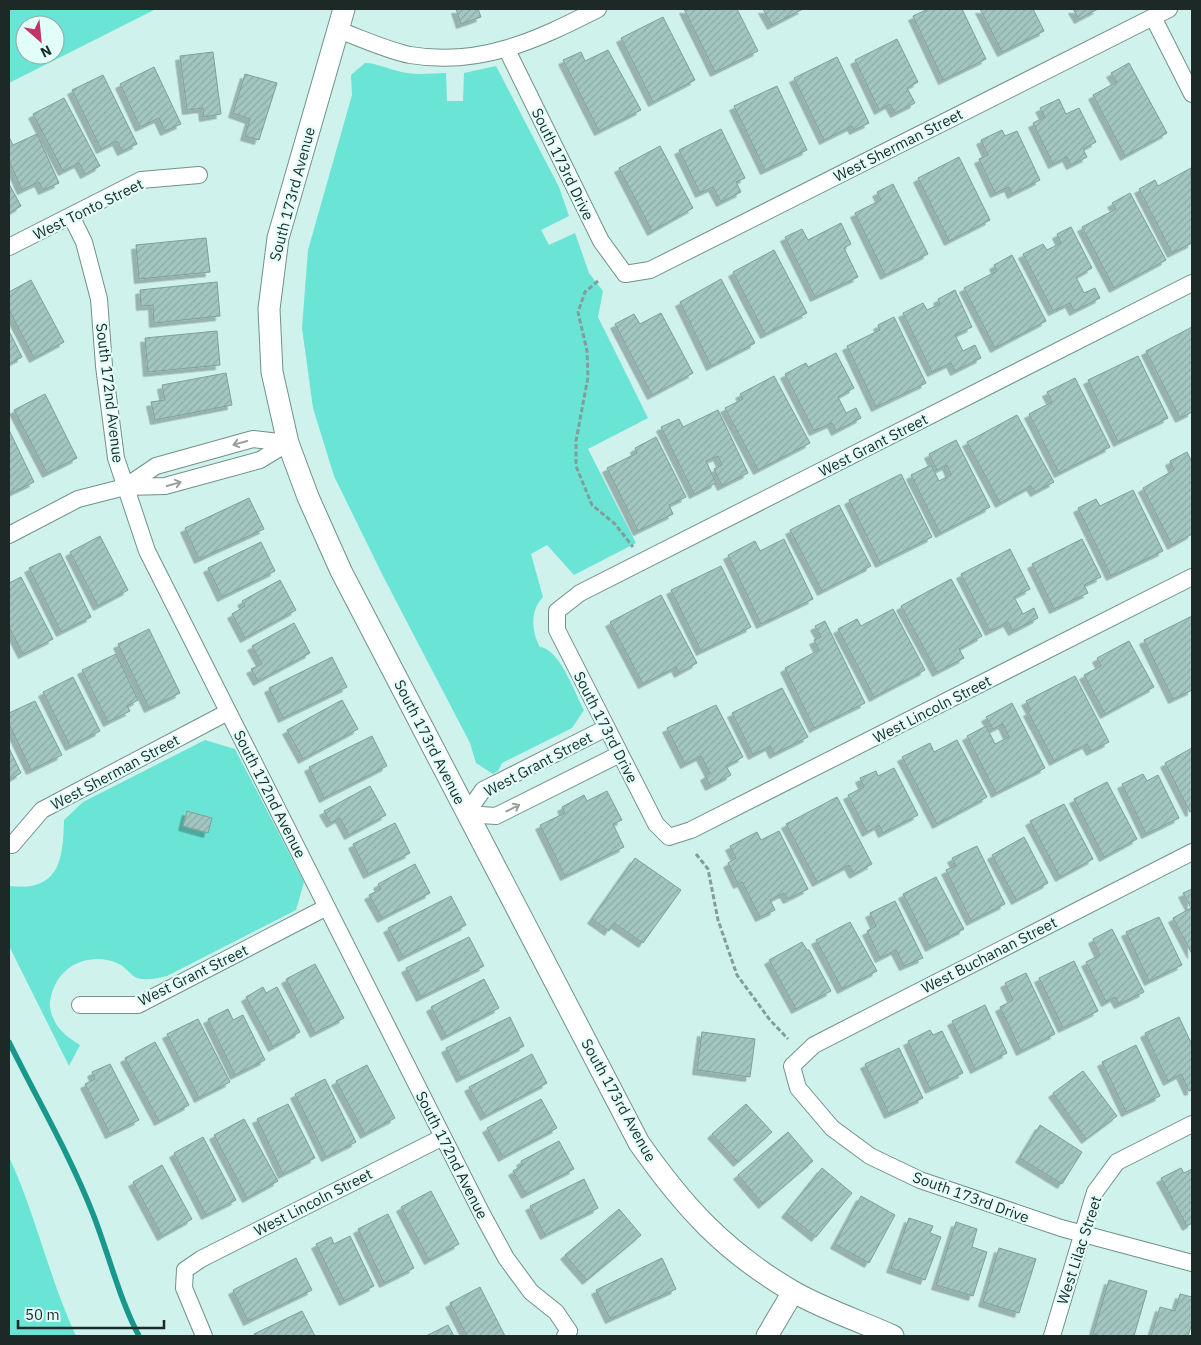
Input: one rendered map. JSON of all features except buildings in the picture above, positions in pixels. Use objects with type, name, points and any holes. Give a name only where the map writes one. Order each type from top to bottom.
[{"type":"street","name":"South 173rd Avenue","points":[[344,9],[278,238],[269,308],[272,372],[288,443],[308,497],[341,570],[466,814],[639,1143],[673,1191],[714,1235],[751,1265],[793,1292],[893,1336]]},
{"type":"street","points":[[338,30],[408,54],[450,60],[507,50],[562,27],[598,9]]},
{"type":"street","name":"West Sherman Street","points":[[625,274],[650,270],[1169,9]]},
{"type":"street","points":[[1153,17],[1192,94]]},
{"type":"street","name":"South 173rd Drive","points":[[507,50],[601,241],[625,274]]},
{"type":"street","name":"West Tonto Street","points":[[9,247],[141,180],[199,175]]},
{"type":"street","name":"South 172nd Avenue","points":[[71,216],[84,242],[99,299],[104,366],[115,449],[125,487],[147,550],[506,1258],[531,1292],[556,1312],[567,1333]]},
{"type":"street","name":"West Grant Street","points":[[557,611],[580,593],[1192,283]]},
{"type":"street","points":[[125,487],[156,466],[244,441],[253,439],[288,443]]},
{"type":"street","points":[[9,535],[78,499],[125,487],[165,486],[260,460],[288,443]]},
{"type":"street","name":"West Lincoln Street","points":[[669,837],[691,830],[1192,577]]},
{"type":"street","name":"South 173rd Drive","points":[[557,611],[556,630],[656,824],[669,837]]},
{"type":"street","name":"West Sherman Street","points":[[12,846],[42,810],[228,712]]},
{"type":"street","name":"West Grant Street","points":[[466,814],[483,790],[606,728]]},
{"type":"street","name":"West Grant Street","points":[[466,814],[496,816],[620,754]]},
{"type":"street","name":"West Buchanan Street","points":[[792,1066],[814,1045],[1192,852]]},
{"type":"street","name":"West Grant Street","points":[[80,1005],[138,1005],[327,907]]},
{"type":"street","name":"South 173rd Drive","points":[[792,1066],[798,1088],[832,1128],[870,1156],[920,1180],[1082,1235],[1192,1263]]},
{"type":"street","name":"West Lilac Street","points":[[1052,1336],[1095,1192],[1117,1162],[1192,1124]]},
{"type":"street","name":"West Lincoln Street","points":[[204,1336],[184,1288],[184,1270],[201,1259],[443,1137]]},
{"type":"street","points":[[767,1336],[793,1292]]},
{"type":"path","points":[[598,280],[584,292],[578,312],[587,351],[588,377],[576,441],[576,466],[592,505],[615,524],[634,547]]},
{"type":"path","points":[[696,854],[708,869],[718,920],[737,975],[770,1020],[788,1039]]},
{"type":"green space","points":[[9,9],[156,9],[65,55],[65,15],[15,15],[15,65],[45,65],[9,83]]},
{"type":"green space","points":[[365,63],[412,74],[446,73],[447,101],[463,101],[464,73],[496,66],[559,187],[569,216],[541,230],[549,245],[575,233],[589,273],[603,291],[598,317],[648,418],[588,449],[636,543],[574,575],[547,545],[531,554],[543,597],[536,608],[533,621],[537,641],[540,647],[554,655],[566,673],[584,710],[572,728],[502,763],[498,771],[493,774],[476,763],[470,743],[383,576],[334,476],[313,408],[302,328],[308,250],[352,95],[351,75]]},
{"type":"green space","points":[[205,740],[235,749],[304,882],[296,910],[167,976],[149,979],[137,978],[119,964],[102,959],[93,959],[75,964],[61,975],[50,1001],[55,1023],[66,1035],[80,1045],[69,1066],[9,946],[9,886],[26,887],[39,884],[48,879],[55,871],[59,860],[64,820],[83,802]]},
{"type":"green space","points":[[9,1157],[27,1201],[66,1314],[76,1336],[9,1336]]},
{"type":"waterway","points":[[9,1042],[84,1192],[126,1307],[139,1336]]}]
